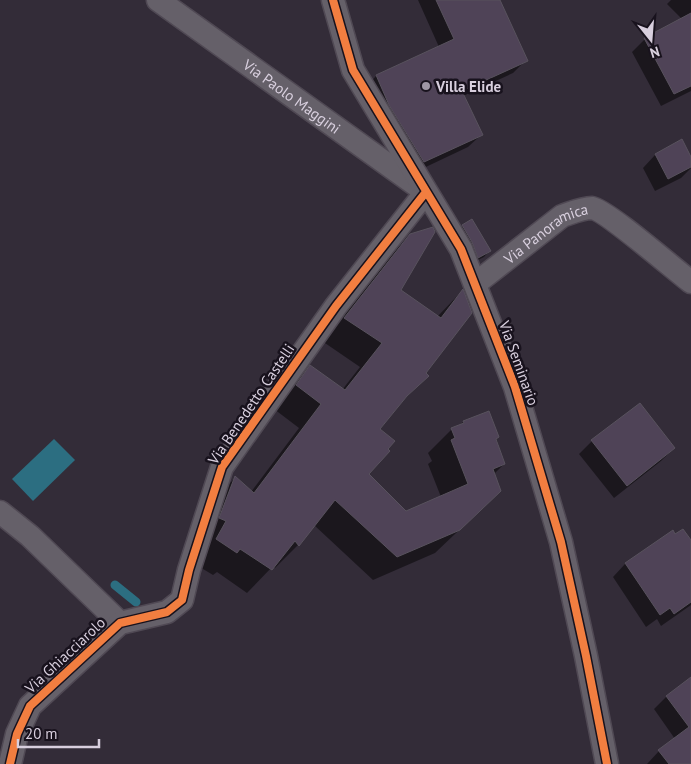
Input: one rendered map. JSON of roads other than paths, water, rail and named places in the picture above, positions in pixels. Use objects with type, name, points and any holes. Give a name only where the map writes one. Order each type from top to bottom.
[{"type":"street","name":"Via Paolo Maggini","points":[[158,0],[426,192]]},
{"type":"street","name":"Via Seminario","points":[[333,0],[353,70],[461,250],[515,387],[561,542],[608,764]]},
{"type":"street","name":"Via Benedetto Castelli","points":[[120,623],[167,612],[182,600],[192,561],[222,467],[336,306],[426,192]]},
{"type":"street","name":"Via Panoramica","points":[[475,284],[562,216],[593,208],[613,220],[691,282]]},
{"type":"street","points":[[0,512],[30,536],[120,623]]},
{"type":"street","name":"Via Ghiacciarolo","points":[[10,764],[17,734],[30,706],[120,623]]},
{"type":"water","points":[[54,439],[75,460],[33,501],[12,479]]},
{"type":"waterway","points":[[115,585],[136,602]]},
{"type":"place","name":"Villa Elide","points":[[426,86]]}]
